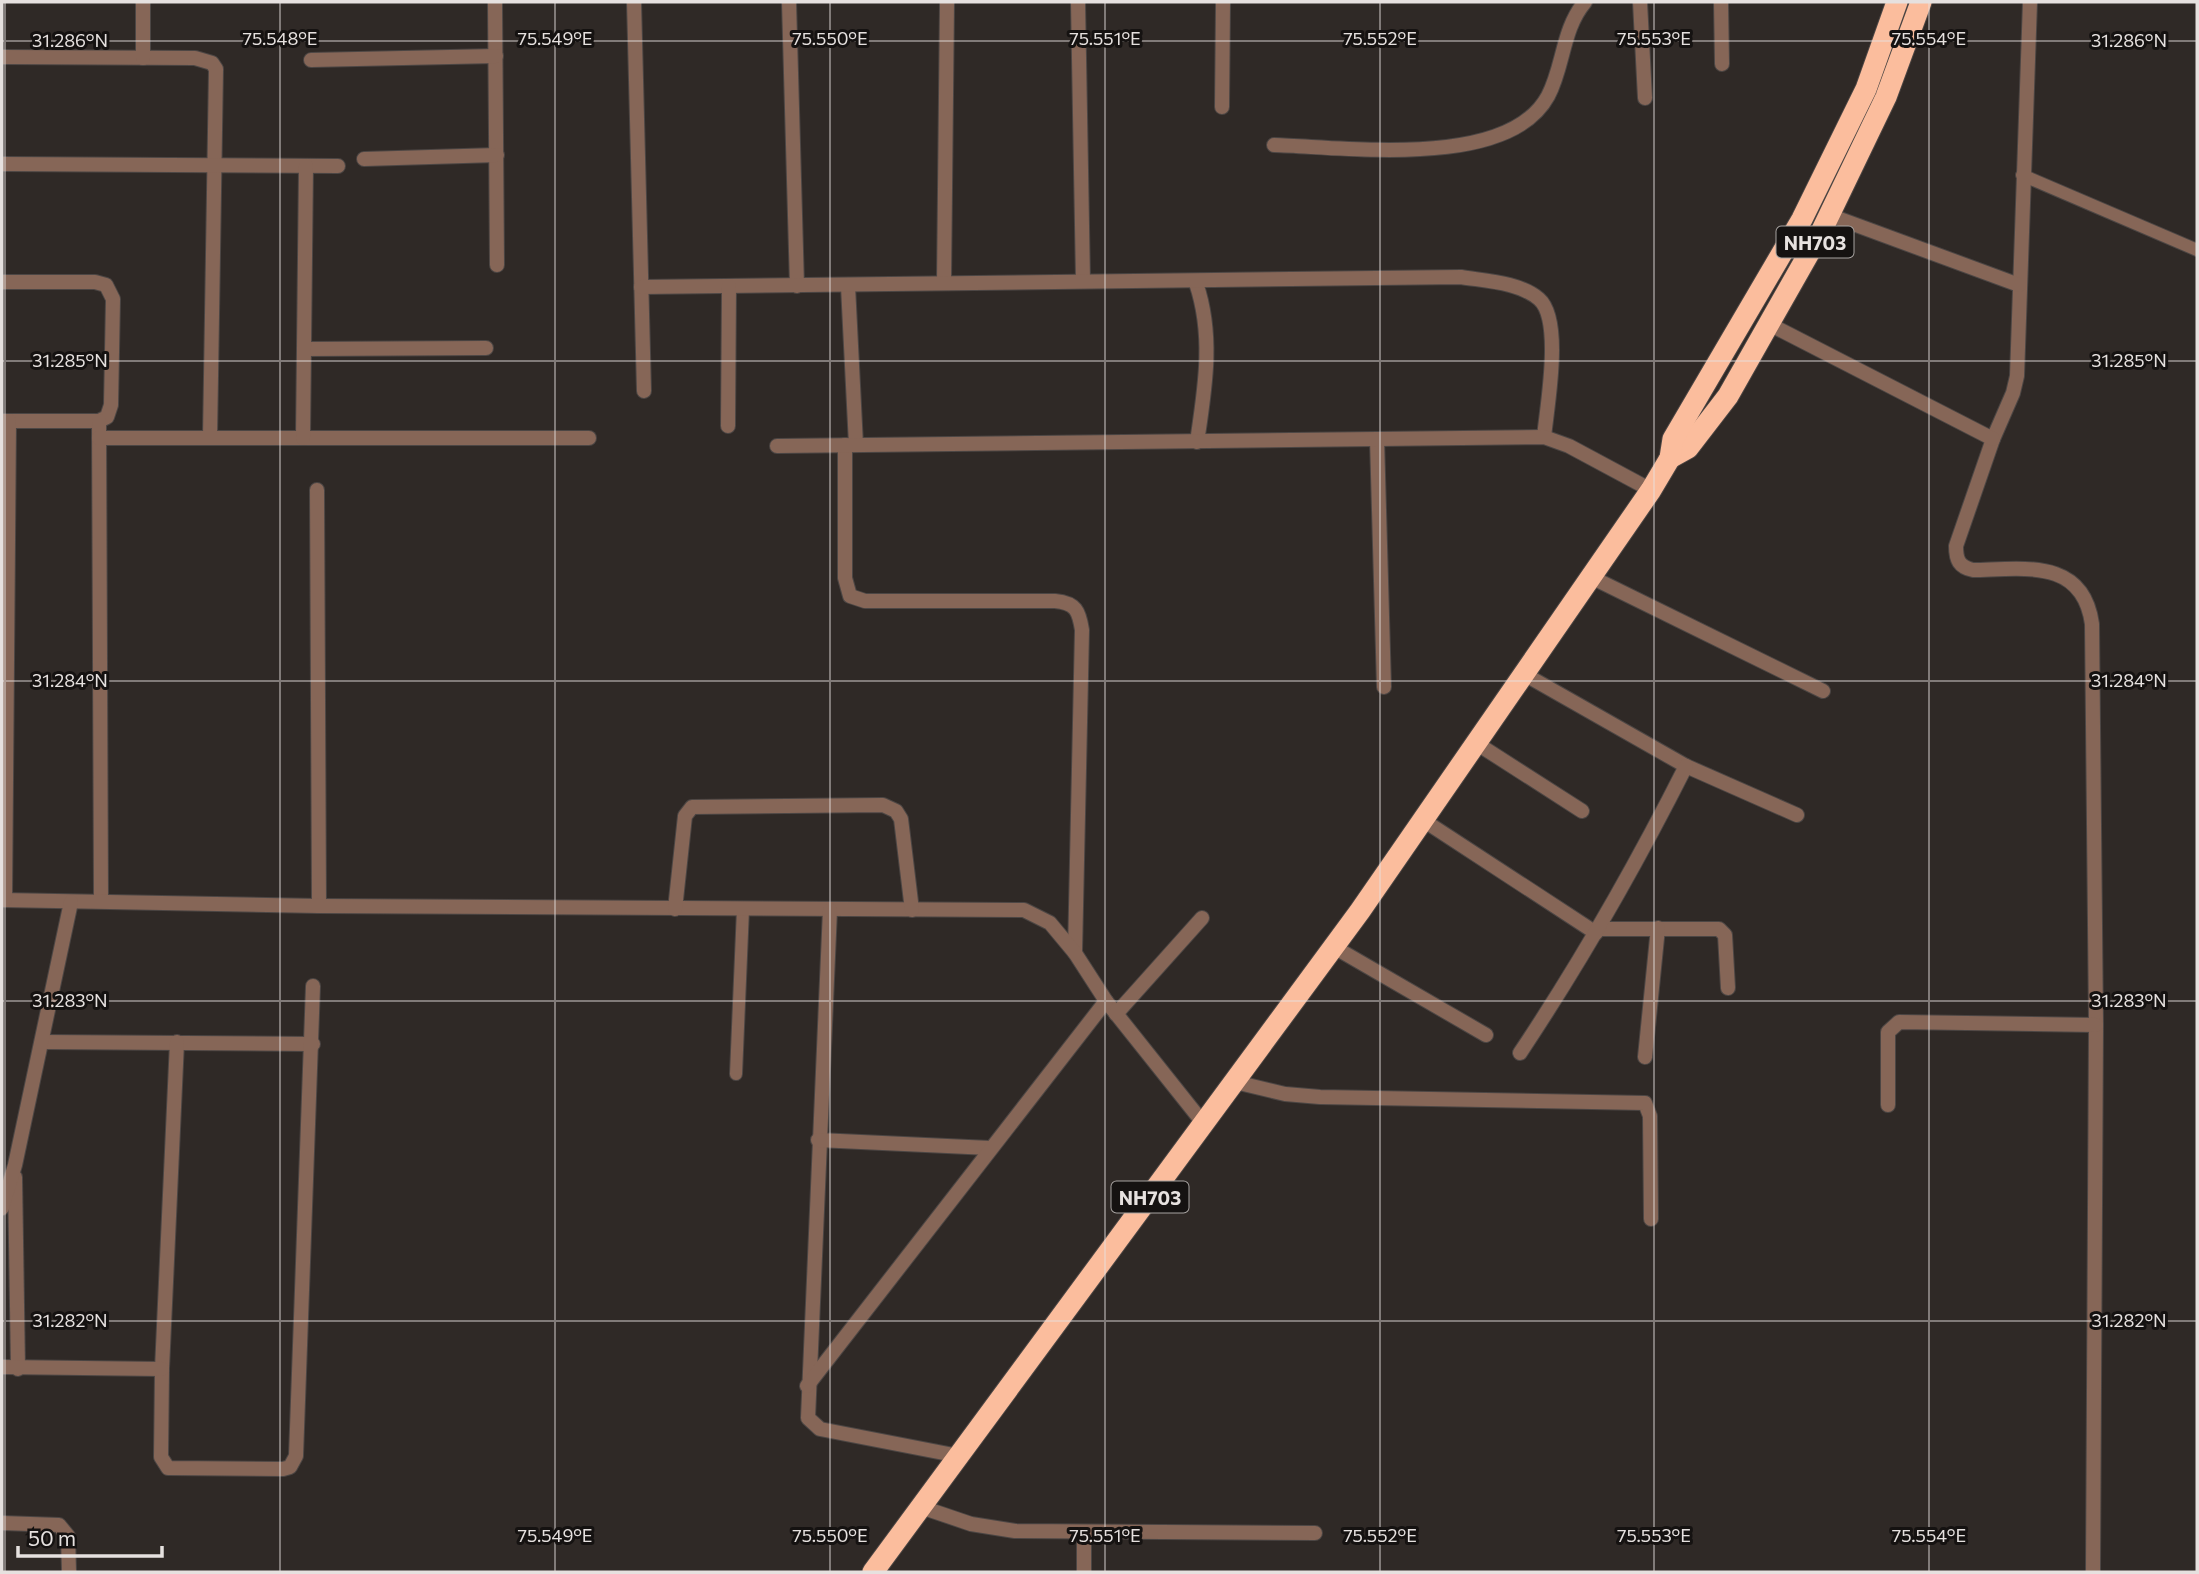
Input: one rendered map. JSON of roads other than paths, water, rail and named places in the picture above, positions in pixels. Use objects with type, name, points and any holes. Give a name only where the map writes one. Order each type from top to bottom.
[{"type":"highway","name":"NH703","points":[[873,1572],[1334,947],[1651,490],[1670,458],[1674,439],[1802,219],[1866,89],[1897,2]]},
{"type":"highway","name":"NH703","points":[[1670,458],[1688,448],[1728,396],[1829,215],[1886,97],[1921,2]]},
{"type":"street","points":[[143,58],[144,2]]},
{"type":"street","points":[[495,2],[497,265]]},
{"type":"street","points":[[635,2],[645,391]]},
{"type":"street","points":[[789,2],[797,286]]},
{"type":"street","points":[[944,283],[947,2]]},
{"type":"street","points":[[1078,2],[1083,281]]},
{"type":"street","points":[[1222,107],[1223,2]]},
{"type":"street","points":[[1274,145],[1415,149],[1458,146],[1497,138],[1526,123],[1548,95],[1570,26],[1585,2]]},
{"type":"street","points":[[1640,2],[1645,98]]},
{"type":"street","points":[[1721,2],[1722,64]]},
{"type":"street","points":[[2030,2],[2017,376],[1956,546],[1958,563],[1973,570],[2038,569],[2055,572],[2071,582],[2085,599],[2090,612],[2095,692],[2093,1572]]},
{"type":"street","points":[[311,60],[496,56]]},
{"type":"street","points":[[2,57],[195,58],[212,63],[216,69],[217,166],[210,438]]},
{"type":"street","points":[[364,159],[497,155]]},
{"type":"street","points":[[2,164],[338,166]]},
{"type":"street","points":[[303,438],[306,166]]},
{"type":"street","points":[[1829,215],[2019,285]]},
{"type":"street","points":[[641,287],[1461,278],[1492,282],[1532,293],[1542,301],[1548,313],[1552,336],[1544,438]]},
{"type":"street","points":[[2,282],[94,282],[111,291],[111,405],[107,417],[100,421],[5,421],[4,900],[318,906],[1024,911],[1050,923],[1075,953],[1106,1001],[1204,1124]]},
{"type":"street","points":[[1196,283],[1207,331],[1197,442]]},
{"type":"street","points":[[728,426],[729,286]]},
{"type":"street","points":[[848,286],[850,446],[845,578],[850,596],[865,601],[1055,601],[1068,602],[1079,612],[1082,631],[1082,757],[1075,953]]},
{"type":"street","points":[[1769,324],[1993,439]]},
{"type":"street","points":[[304,349],[486,348]]},
{"type":"street","points":[[100,421],[101,901]]},
{"type":"street","points":[[100,438],[589,438]]},
{"type":"street","points":[[777,446],[1544,438],[1569,446],[1651,490]]},
{"type":"street","points":[[1377,439],[1384,687]]},
{"type":"street","points":[[317,490],[318,906]]},
{"type":"street","points":[[1591,577],[1824,691]]},
{"type":"street","points":[[1524,674],[1686,766],[1797,815]]},
{"type":"street","points":[[1476,743],[1582,811]]},
{"type":"street","points":[[1520,1053],[1598,931],[1641,856],[1686,766]]},
{"type":"street","points":[[675,909],[685,816],[692,807],[883,805],[897,811],[901,819],[912,911]]},
{"type":"street","points":[[1423,820],[1598,931],[1658,928],[1711,928],[1723,931],[1728,988]]},
{"type":"street","points":[[2,1208],[15,1165],[43,1042],[71,902]]},
{"type":"street","points":[[830,910],[807,1386],[808,1418],[820,1429],[959,1456]]},
{"type":"street","points":[[1116,1014],[1202,918]]},
{"type":"street","points":[[1645,1057],[1658,928]]},
{"type":"street","points":[[1334,947],[1486,1035]]},
{"type":"street","points":[[177,1042],[162,1369],[161,1457],[168,1468],[276,1470],[290,1467],[294,1463],[313,1044],[313,986]]},
{"type":"street","points":[[807,1386],[1106,1001]]},
{"type":"street","points":[[1888,1105],[1888,1032],[1899,1022],[2096,1025]]},
{"type":"street","points":[[43,1042],[313,1044]]},
{"type":"street","points":[[1235,1082],[1284,1094],[1320,1097],[1645,1103],[1650,1116],[1651,1219]]},
{"type":"street","points":[[818,1140],[990,1148]]},
{"type":"street","points":[[15,1165],[18,1369]]},
{"type":"street","points":[[2,1367],[162,1369]]},
{"type":"street","points":[[921,1507],[994,1528],[1084,1532],[1315,1533]]},
{"type":"street","points":[[2,1523],[59,1525],[68,1536],[69,1572]]},
{"type":"street","points":[[1084,1532],[1084,1572]]},
{"type":"lane","points":[[2022,175],[2197,250]]},
{"type":"lane","points":[[736,1074],[743,909]]}]
